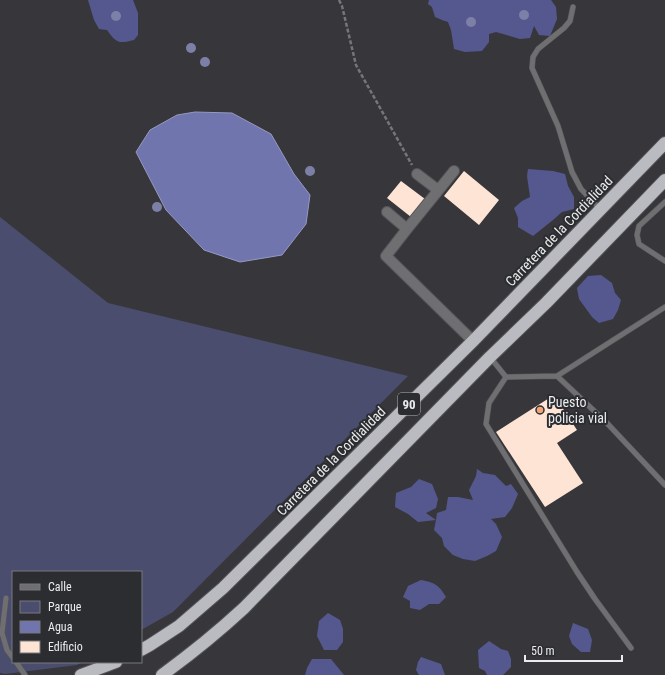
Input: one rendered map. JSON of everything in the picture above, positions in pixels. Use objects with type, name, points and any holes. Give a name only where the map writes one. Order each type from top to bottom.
[{"type":"highway","name":"Carretera de la Cordialidad","points":[[142,649],[179,626],[223,588],[474,341],[665,143]]},
{"type":"highway","name":"90","points":[[162,675],[194,652],[244,608],[490,357],[546,303],[665,180]]},
{"type":"highway","points":[[81,675],[113,663]]},
{"type":"street","points":[[454,171],[386,256],[474,341]]},
{"type":"street","points":[[417,174],[438,190]]},
{"type":"street","points":[[387,212],[407,229]]},
{"type":"lane","points":[[573,7],[570,21],[564,28],[538,49],[533,57],[532,68],[558,126],[572,172],[582,189],[600,209]]},
{"type":"lane","points":[[665,202],[639,226],[637,235],[640,244],[665,261]]},
{"type":"lane","points":[[506,377],[557,376],[665,307]]},
{"type":"lane","points":[[490,357],[506,377]]},
{"type":"lane","points":[[557,376],[606,422],[665,485]]},
{"type":"lane","points":[[506,377],[489,403],[486,424],[595,599],[631,648]]},
{"type":"lane","points":[[6,598],[1,633],[7,650],[12,657]]},
{"type":"lane","points":[[17,663],[25,675]]},
{"type":"path","points":[[339,0],[342,6],[356,65],[417,174]]},
{"type":"green space","points":[[0,217],[108,303],[408,376],[173,612],[142,629],[142,571],[12,571],[12,663],[80,663],[77,665],[5,674],[0,673]]},
{"type":"shaded area","points":[[88,0],[133,0],[138,13],[138,35],[134,40],[121,42],[113,38],[107,30],[99,29],[94,20]]},
{"type":"shaded area","points":[[429,0],[551,0],[556,7],[557,19],[550,36],[539,35],[534,26],[530,38],[520,39],[496,32],[489,34],[489,42],[482,51],[465,52],[454,49],[448,22],[435,17],[432,7],[428,4]]},
{"type":"shaded area","points":[[528,169],[553,171],[565,174],[568,186],[574,197],[574,209],[562,212],[533,236],[518,227],[518,218],[514,208],[522,201],[530,197],[527,176]]},
{"type":"shaded area","points":[[601,275],[612,283],[615,293],[621,300],[613,319],[599,323],[592,317],[579,299],[577,288],[588,276]]},
{"type":"shaded area","points":[[477,469],[483,473],[495,475],[506,486],[511,484],[518,494],[512,508],[505,517],[491,519],[496,524],[502,537],[496,551],[475,561],[463,559],[453,555],[444,546],[442,538],[434,530],[437,513],[446,510],[448,497],[473,500],[469,490],[476,476]]},
{"type":"shaded area","points":[[419,479],[432,484],[438,499],[436,508],[426,513],[436,520],[418,522],[408,514],[395,507],[396,493],[411,487]]},
{"type":"shaded area","points":[[421,580],[436,585],[441,589],[446,597],[439,604],[429,604],[420,610],[410,608],[410,601],[403,597],[408,586]]},
{"type":"shaded area","points":[[328,613],[340,620],[343,629],[343,642],[337,650],[324,650],[317,636],[319,621]]},
{"type":"shaded area","points":[[573,623],[588,629],[592,640],[590,652],[581,652],[572,644],[569,636]]},
{"type":"shaded area","points":[[489,641],[501,649],[508,651],[511,659],[511,667],[503,675],[487,675],[485,671],[479,668],[478,650]]},
{"type":"shaded area","points":[[421,657],[441,664],[445,675],[419,675],[416,670]]},
{"type":"shaded area","points":[[312,659],[331,659],[344,675],[305,675]]},
{"type":"water","points":[[195,112],[232,113],[271,134],[294,174],[310,195],[306,224],[282,255],[240,262],[204,250],[166,210],[136,152],[150,130],[177,115]]},
{"type":"building","points":[[464,171],[499,200],[479,225],[444,196]]},
{"type":"building","points":[[401,181],[425,199],[411,217],[387,198]]},
{"type":"building","points":[[554,395],[577,430],[557,443],[583,483],[545,507],[496,432]]},
{"type":"place","name":"Puesto policia vial","points":[[540,410]]}]
